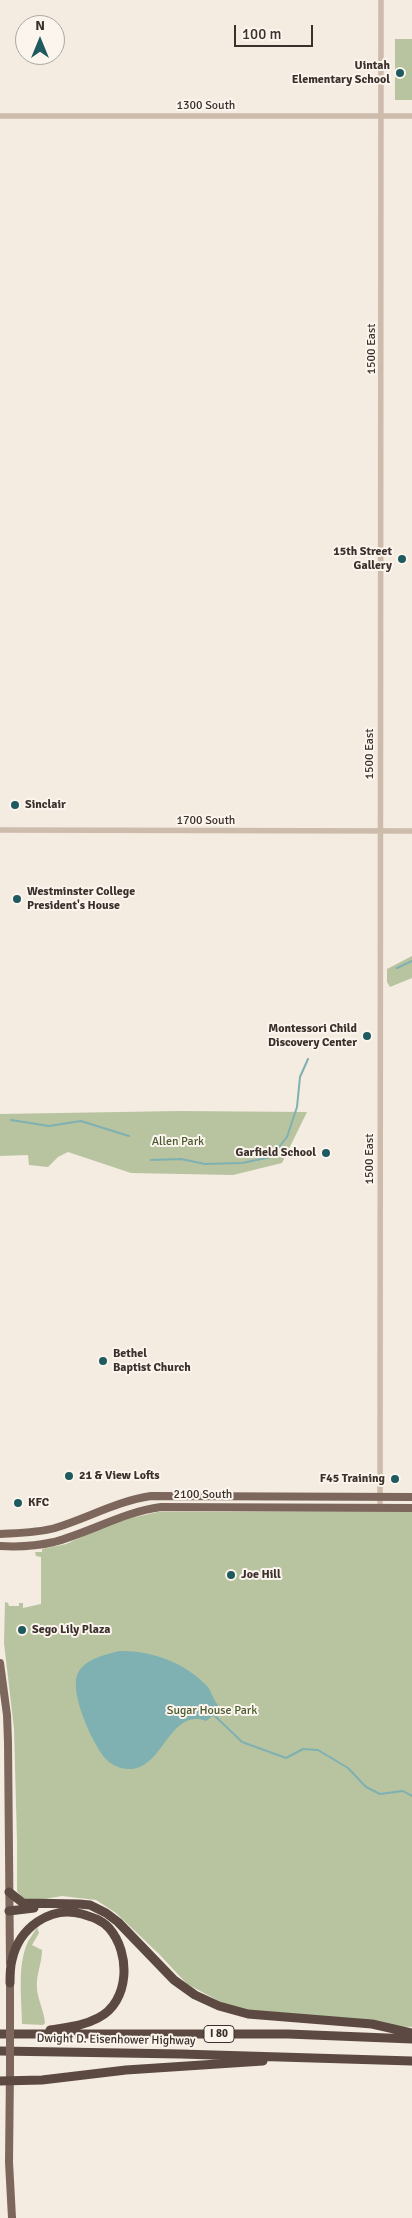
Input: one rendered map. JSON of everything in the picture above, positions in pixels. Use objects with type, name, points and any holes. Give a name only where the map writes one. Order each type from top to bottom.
[{"type":"highway","points":[[9,1892],[23,1903],[90,1905],[106,1912],[174,1980],[195,1995],[219,2006],[248,2014],[372,2024],[412,2033]]},
{"type":"highway","points":[[9,1911],[66,1903]]},
{"type":"highway","points":[[10,1983],[12,1960],[25,1932],[37,1921],[54,1912],[73,1911],[96,1918],[108,1928],[119,1944],[124,1978],[120,1992],[112,2005],[100,2017],[85,2024],[25,2034]]},
{"type":"highway","name":"Dwight D. Eisenhower Highway","points":[[0,2034],[288,2034],[412,2039]]},
{"type":"highway","name":"Dwight D. Eisenhower Highway","points":[[0,2051],[412,2061]]},
{"type":"highway","points":[[5,2081],[42,2080],[126,2070],[301,2057]]},
{"type":"main road","name":"2100 South","points":[[0,1534],[30,1533],[53,1529],[119,1504],[152,1496],[412,1497]]},
{"type":"main road","name":"2100 South","points":[[0,1546],[48,1543],[70,1537],[129,1513],[162,1507],[412,1508]]},
{"type":"main road","points":[[0,1663],[7,1715],[10,2070],[5,2081],[12,2218]]},
{"type":"street","name":"1500 East","points":[[380,1507],[381,0]]},
{"type":"street","name":"1300 South","points":[[0,116],[412,116]]},
{"type":"street","name":"1700 South","points":[[0,830],[412,831]]},
{"type":"green space","name":"Uintah Elementary School","points":[[395,39],[412,39],[412,100],[395,100]]},
{"type":"green space","points":[[412,956],[412,978],[390,987],[387,982],[387,969]]},
{"type":"green space","name":"Allen Park","points":[[179,1111],[307,1112],[282,1163],[233,1175],[131,1173],[68,1152],[58,1157],[48,1167],[29,1165],[28,1155],[0,1156],[0,1114]]},
{"type":"green space","name":"Sugar House Park","points":[[412,1511],[412,2027],[346,2025],[232,2008],[187,1984],[116,1913],[96,1900],[62,1896],[34,1901],[23,1899],[17,1891],[14,1729],[4,1643],[5,1602],[9,1606],[19,1606],[19,1603],[23,1603],[23,1608],[41,1604],[41,1557],[36,1556],[35,1552],[42,1552],[42,1549],[66,1544],[106,1526],[158,1512]]},
{"type":"green space","points":[[37,1927],[39,1933],[32,1945],[42,1950],[37,1986],[45,2023],[43,2025],[22,2024],[22,1963],[27,1944]]},
{"type":"water","points":[[119,1651],[154,1655],[177,1664],[206,1685],[218,1705],[214,1715],[206,1721],[193,1719],[183,1723],[149,1761],[139,1767],[127,1769],[111,1764],[99,1750],[82,1715],[76,1690],[76,1679],[79,1671],[87,1663]]},
{"type":"waterway","points":[[397,968],[412,961]]},
{"type":"waterway","points":[[151,1160],[181,1159],[205,1164],[242,1163],[271,1157],[287,1137],[297,1107],[300,1077],[308,1059]]},
{"type":"waterway","points":[[11,1120],[49,1126],[81,1121],[129,1136]]},
{"type":"waterway","points":[[214,1715],[242,1742],[286,1758],[303,1749],[318,1750],[348,1768],[366,1787],[380,1794],[403,1791],[412,1796]]},
{"type":"place","name":"Uintah Elementary School","points":[[400,73]]},
{"type":"place","name":"15th Street Gallery","points":[[402,559]]},
{"type":"place","name":"Sinclair","points":[[15,805]]},
{"type":"place","name":"Westminster College President's House","points":[[17,899]]},
{"type":"place","name":"Montessori Child Discovery Center","points":[[367,1036]]},
{"type":"place","name":"Garfield School","points":[[326,1153]]},
{"type":"place","name":"Bethel Baptist Church","points":[[103,1361]]},
{"type":"place","name":"21 & View Lofts","points":[[69,1476]]},
{"type":"place","name":"F45 Training","points":[[395,1479]]},
{"type":"place","name":"KFC","points":[[18,1503]]},
{"type":"place","name":"Joe Hill","points":[[231,1575]]},
{"type":"place","name":"Sego Lily Plaza","points":[[22,1630]]}]
